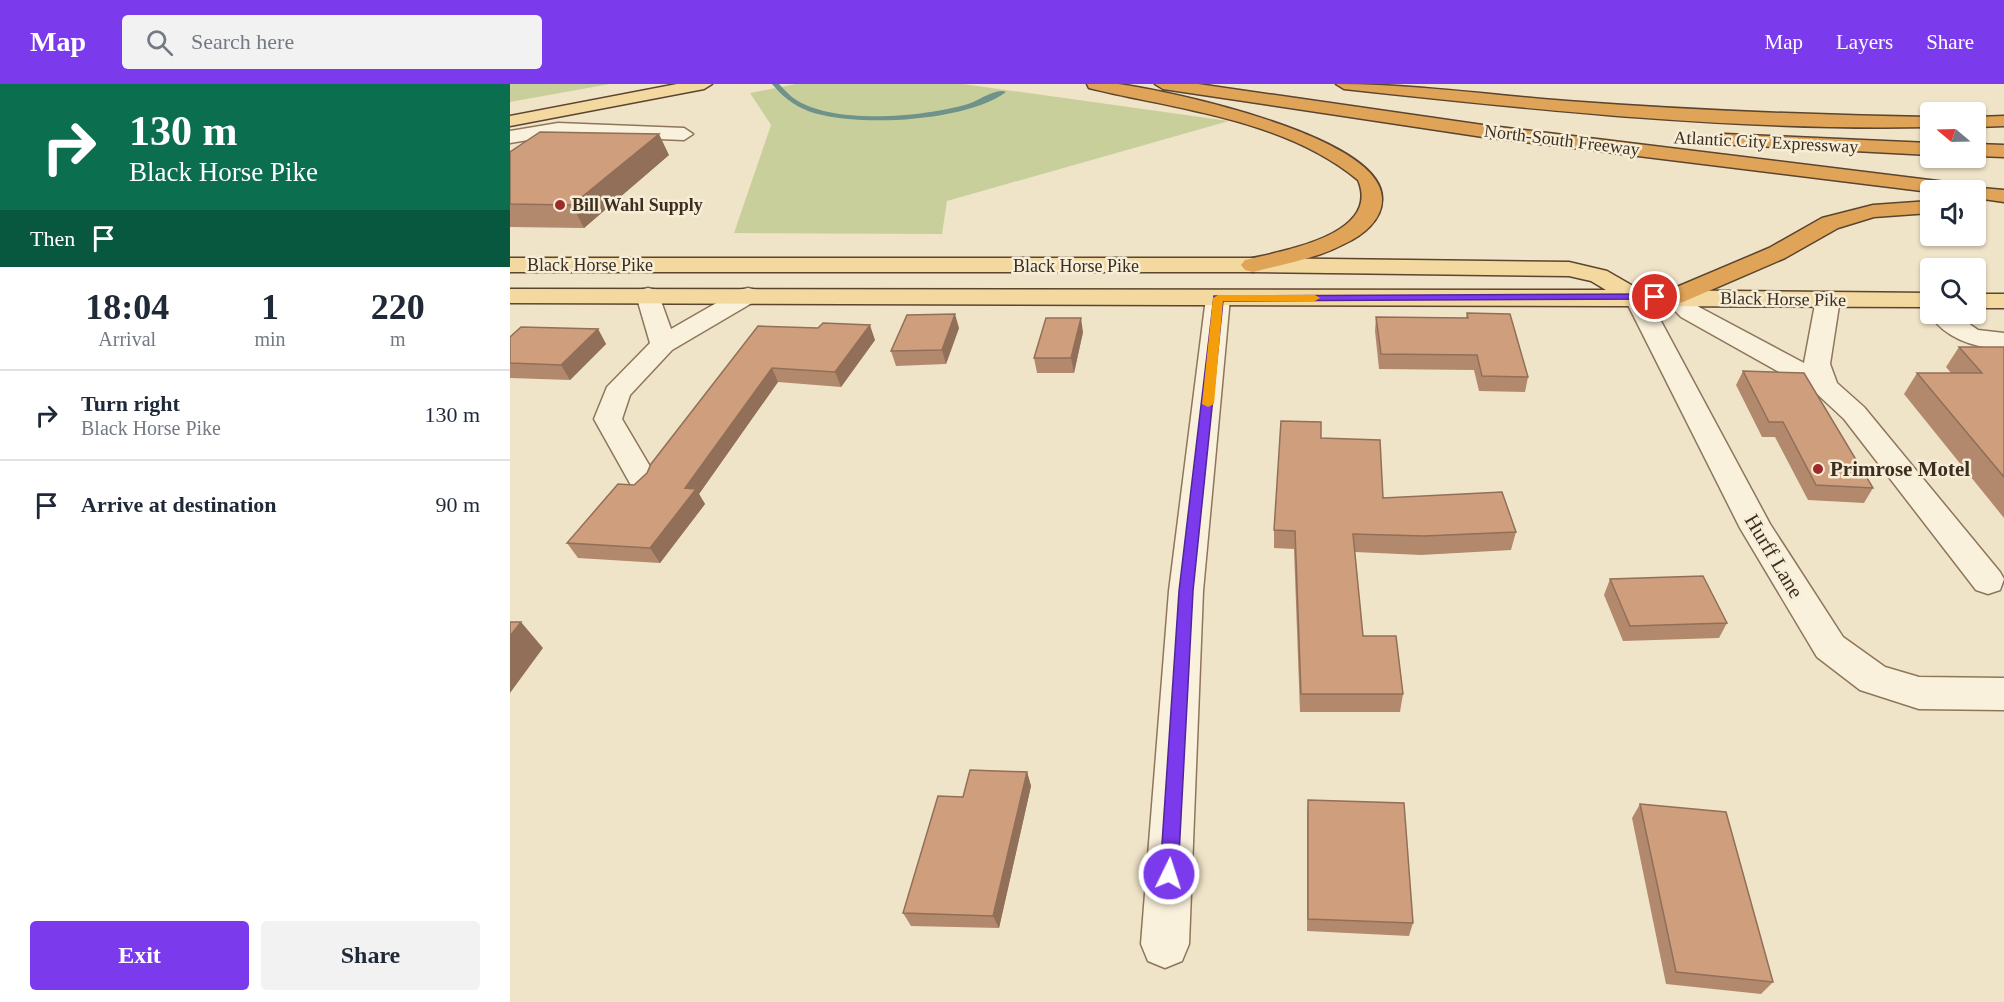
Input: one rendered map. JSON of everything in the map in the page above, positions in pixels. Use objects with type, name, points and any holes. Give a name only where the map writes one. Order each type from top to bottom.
[{"type":"highway","points":[[1095,84],[1272,127],[1334,153],[1366,177],[1372,191],[1371,205],[1365,220],[1348,234],[1323,245],[1253,265]]},
{"type":"highway","name":"North-South Freeway","points":[[1162,84],[1483,130],[1920,185]]},
{"type":"highway","name":"Atlantic City Expressway","points":[[1171,84],[1514,123],[1697,139],[1920,149]]},
{"type":"highway","name":"Atlantic City Expressway","points":[[1344,84],[1532,104],[1640,112],[1828,121],[1920,122]]},
{"type":"highway","points":[[1986,122],[2004,121]]},
{"type":"highway","points":[[1986,150],[2004,151]]},
{"type":"highway","points":[[1986,193],[2004,196]]},
{"type":"highway","points":[[1674,297],[1777,253],[1830,223],[1873,211],[1920,208]]},
{"type":"highway","points":[[1986,209],[2004,210]]},
{"type":"main road","points":[[510,121],[704,84]]},
{"type":"main road","name":"Black Horse Pike","points":[[510,265],[1253,265],[1569,269],[1599,276],[1636,297]]},
{"type":"main road","points":[[598,294],[626,265]]},
{"type":"main road","points":[[1075,297],[1087,266]]},
{"type":"main road","name":"Black Horse Pike","points":[[510,296],[598,294],[1218,298],[1674,297],[1828,299],[1920,303]]},
{"type":"main road","points":[[1986,301],[2004,301]]},
{"type":"street","points":[[510,137],[558,129],[614,129],[684,134]]},
{"type":"street","points":[[648,295],[663,344]]},
{"type":"street","points":[[643,480],[608,418],[617,393],[663,344],[748,295]]},
{"type":"street","name":"Hurff Lane","points":[[1636,297],[1756,528],[1830,647],[1873,679],[1919,693],[2004,694]]},
{"type":"street","points":[[1674,297],[1690,312],[1825,386],[1854,413],[1988,581]]},
{"type":"street","points":[[1165,944],[1186,591],[1218,298]]},
{"type":"street","points":[[1825,386],[1817,364],[1828,299]]},
{"type":"street","points":[[1952,324],[1958,331],[1978,338],[2004,342]]},
{"type":"green space","points":[[510,84],[610,84],[510,102]]},
{"type":"green space","points":[[796,84],[963,84],[1229,121],[947,201],[942,234],[734,233],[771,125],[750,93]]},
{"type":"building","points":[[540,132],[659,134],[572,205],[510,204],[510,152]]},
{"type":"building","points":[[1467,313],[1510,314],[1528,377],[1482,376],[1477,355],[1381,354],[1376,317],[1468,318]]},
{"type":"building","points":[[955,314],[942,350],[891,351],[907,315]]},
{"type":"building","points":[[1046,318],[1081,318],[1071,358],[1034,358]]},
{"type":"building","points":[[823,323],[870,325],[835,372],[772,368],[685,488],[696,489],[650,548],[567,543],[618,484],[634,485],[647,473],[651,464],[758,326],[818,328]]},
{"type":"building","points":[[521,327],[598,329],[561,365],[510,363],[510,337]]},
{"type":"building","points":[[1959,347],[2004,347],[2004,477],[1917,373],[1982,373]]},
{"type":"building","points":[[1743,371],[1804,373],[1873,488],[1816,485],[1783,422],[1769,422]]},
{"type":"building","points":[[1281,421],[1321,422],[1321,438],[1380,440],[1383,498],[1502,492],[1516,532],[1424,536],[1353,534],[1363,636],[1396,636],[1403,694],[1301,694],[1295,531],[1274,530]]},
{"type":"building","points":[[1703,576],[1727,623],[1630,626],[1610,579]]},
{"type":"building","points":[[510,622],[521,622],[510,636]]},
{"type":"building","points":[[970,770],[1027,772],[993,916],[903,913],[938,796],[963,797]]},
{"type":"building","points":[[1308,800],[1404,803],[1413,923],[1308,919]]},
{"type":"building","points":[[1640,804],[1726,812],[1773,982],[1676,972]]},
{"type":"waterway","points":[[775,84],[790,99],[811,110],[837,116],[865,118],[894,118],[947,111],[972,105],[1002,92]]},
{"type":"slow traffic","points":[[1208,404],[1218,298],[1315,298]]},
{"type":"place","name":"Bill Wahl Supply","points":[[560,205]]},
{"type":"place","name":"Primrose Motel","points":[[1818,469]]},
{"type":"route","points":[[1169,874],[1186,591],[1218,298],[1655,297]]}]
